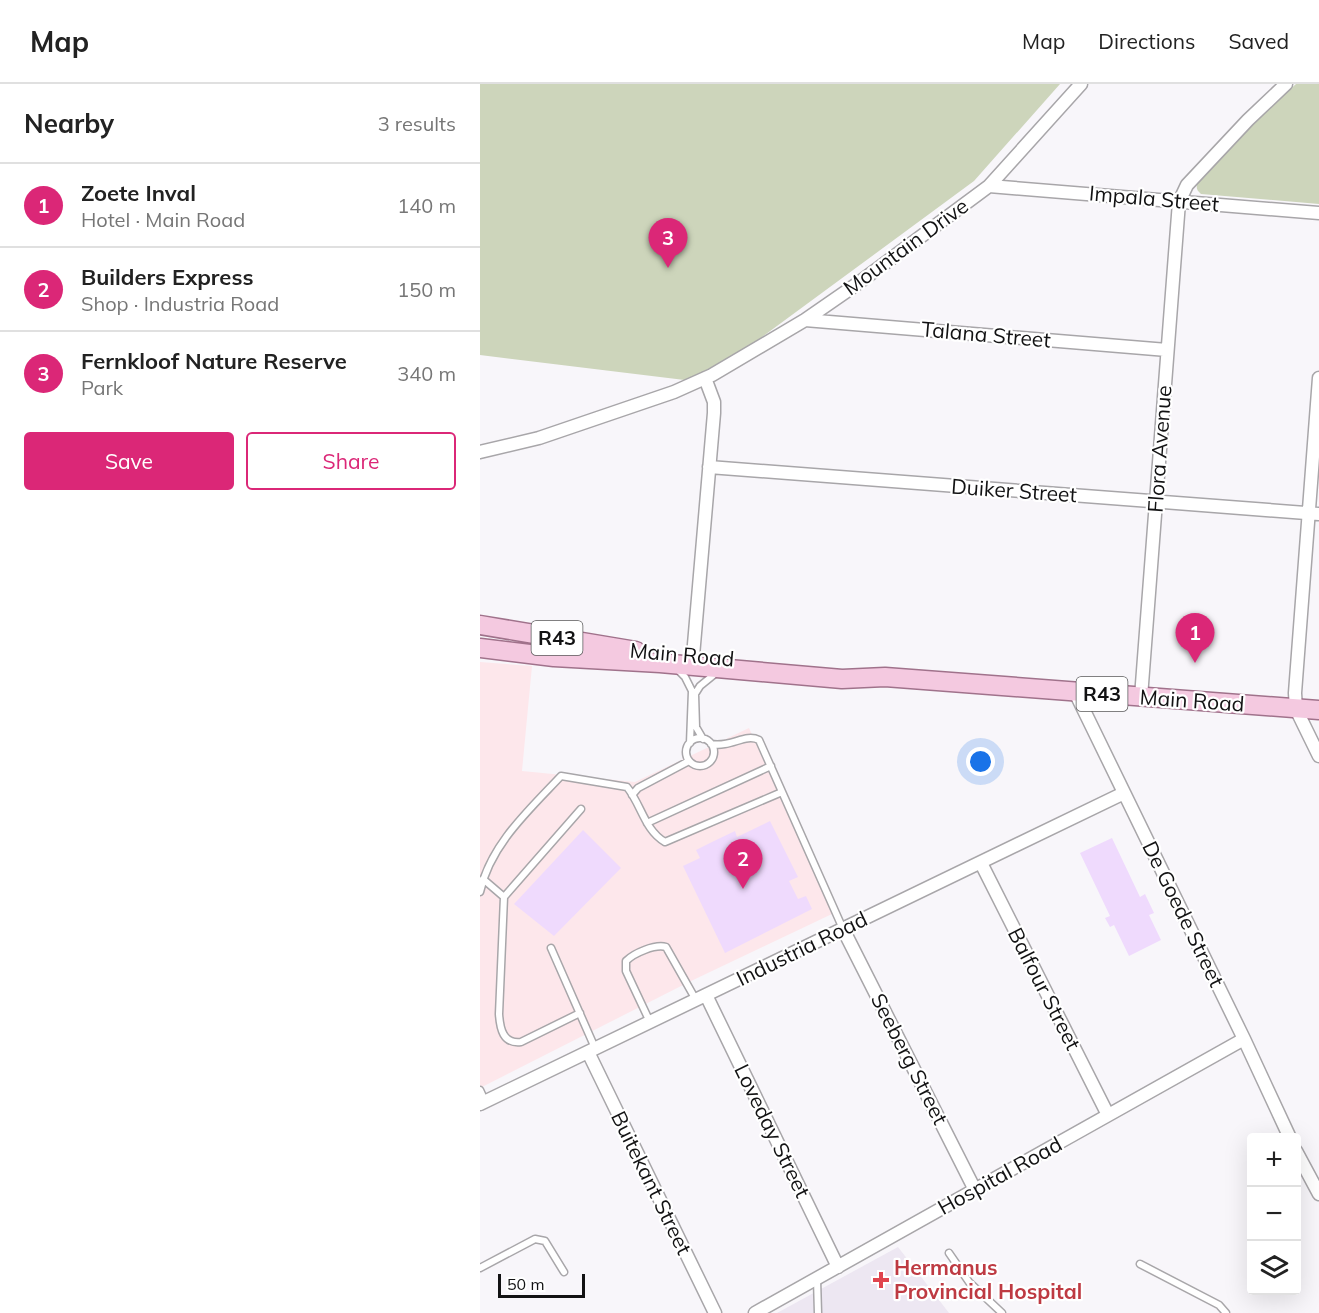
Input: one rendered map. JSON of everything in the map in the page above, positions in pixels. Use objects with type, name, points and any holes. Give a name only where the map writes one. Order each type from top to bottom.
[{"type":"main road","name":"Main Road","points":[[480,624],[610,648],[844,669],[885,677],[1319,710]]},
{"type":"main road","name":"Main Road","points":[[480,648],[554,657],[670,664],[842,679],[885,677]]},
{"type":"street","name":"Mountain Drive","points":[[480,452],[549,435],[674,392],[705,378],[805,320],[989,186],[1081,84]]},
{"type":"street","points":[[1179,202],[1187,185],[1248,120],[1286,84]]},
{"type":"street","name":"Impala Street","points":[[989,186],[1319,213]]},
{"type":"street","name":"Flora Avenue","points":[[1141,697],[1179,202]]},
{"type":"street","name":"Talana Street","points":[[805,320],[1167,350]]},
{"type":"street","points":[[693,656],[714,402],[705,378]]},
{"type":"street","points":[[1319,378],[1314,514],[1295,693],[1296,708],[1319,756]]},
{"type":"street","name":"Duiker Street","points":[[709,467],[1314,514]]},
{"type":"street","name":"De Goede Street","points":[[1075,692],[1288,1133]]},
{"type":"street","name":"Industria Road","points":[[482,1099],[592,1050],[1125,794]]},
{"type":"street","name":"Balfour Street","points":[[981,863],[1108,1115]]},
{"type":"street","name":"Seeberg Street","points":[[843,929],[975,1190]]},
{"type":"street","name":"Loveday Street","points":[[701,998],[838,1267]]},
{"type":"street","name":"Hospital Road","points":[[755,1313],[1244,1039]]},
{"type":"street","name":"Buitekant Street","points":[[592,1050],[715,1313]]},
{"type":"street","points":[[1301,1160],[1319,1194]]},
{"type":"lane","points":[[670,664],[685,677],[691,688],[690,743],[686,752],[689,760],[697,766],[710,762],[714,753],[711,744]]},
{"type":"lane","points":[[734,669],[715,674],[700,686],[695,694],[696,728],[703,739],[711,744],[730,744],[753,737],[759,740],[843,929]]},
{"type":"lane","points":[[690,743],[703,739]]},
{"type":"lane","points":[[632,795],[638,788],[689,760]]},
{"type":"lane","points":[[647,823],[771,766]]},
{"type":"lane","points":[[480,892],[490,862],[511,831],[561,776],[627,787],[658,839],[665,842],[782,792]]},
{"type":"lane","points":[[580,1013],[521,1042],[512,1043],[507,1041],[502,1033],[499,1014],[504,897],[581,809]]},
{"type":"lane","points":[[483,879],[504,897]]},
{"type":"lane","points":[[650,1022],[626,971],[626,961],[629,957],[658,946],[666,947],[701,998]]},
{"type":"lane","points":[[551,948],[580,1013],[592,1050]]},
{"type":"lane","points":[[480,1268],[535,1239],[545,1241],[564,1272]]},
{"type":"lane","points":[[949,1253],[969,1282],[1002,1313]]},
{"type":"lane","points":[[1140,1264],[1219,1305],[1226,1313]]},
{"type":"lane","points":[[817,1278],[818,1313]]},
{"type":"shaded area","points":[[480,662],[532,666],[522,771],[635,782],[749,728],[832,914],[689,982],[480,1088]]},
{"type":"shaded area","name":"Hermanus Provincial Hospital","points":[[898,1247],[949,1313],[777,1313]]},
{"type":"green space","points":[[480,84],[1060,84],[974,181],[701,382],[480,355]]},
{"type":"green space","points":[[1296,84],[1319,84],[1319,204],[1201,194],[1197,188],[1198,181],[1240,135]]},
{"type":"building","points":[[770,821],[798,877],[789,881],[798,899],[806,896],[812,909],[725,953],[683,866],[700,858],[696,850],[735,831],[737,837]]},
{"type":"building","points":[[583,830],[621,868],[554,936],[514,904]]},
{"type":"building","points":[[1112,838],[1140,897],[1145,894],[1154,913],[1149,915],[1161,940],[1129,956],[1114,925],[1110,927],[1105,918],[1110,916],[1080,853]]},
{"type":"place","name":"Fernkloof Nature Reserve","points":[[668,268]]},
{"type":"place","name":"Zoete Inval","points":[[1195,663]]},
{"type":"place","name":"Builders Express","points":[[743,889]]},
{"type":"place","name":"Hermanus Provincial Hospital","points":[[881,1280]]}]
